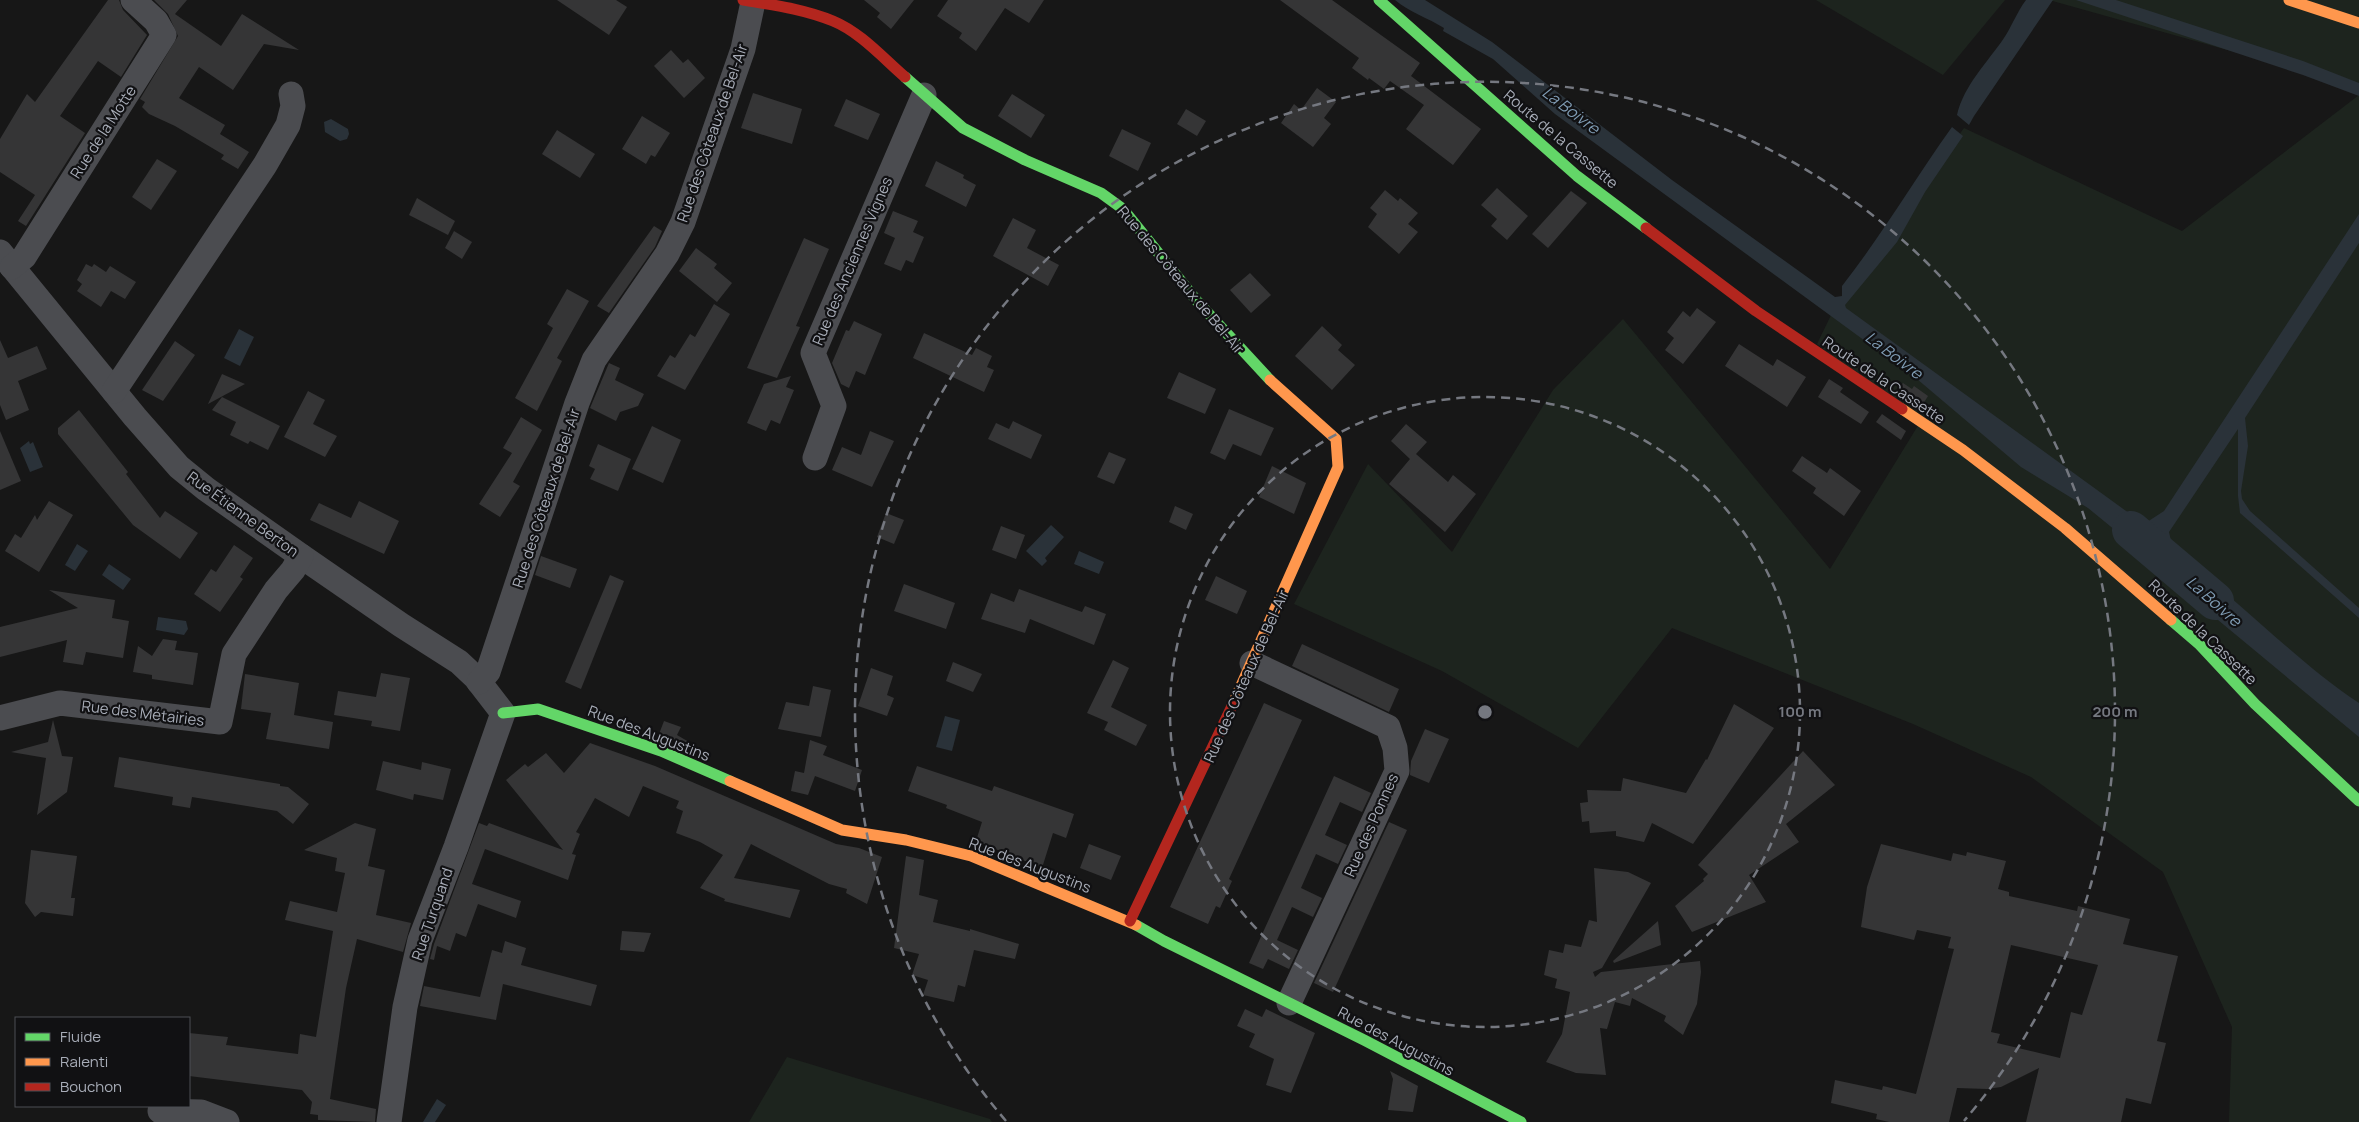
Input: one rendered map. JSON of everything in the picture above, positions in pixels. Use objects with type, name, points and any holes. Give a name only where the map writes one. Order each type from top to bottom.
[{"type":"street","name":"Rue de la Motte","points":[[6,259],[24,257],[164,35],[156,21],[133,0]]},
{"type":"street","name":"Route de la Cassette","points":[[1378,0],[1577,176],[1756,311],[1963,450],[2065,528],[2199,644],[2255,704],[2359,801]]},
{"type":"street","points":[[2288,0],[2359,23]]},
{"type":"street","name":"Rue des Côteaux de Bel-Air","points":[[479,682],[488,672],[577,403],[594,360],[668,254],[683,222],[742,49],[748,1],[804,11],[834,21],[858,36],[963,128],[1025,160],[1101,193],[1123,209],[1238,349],[1315,422],[1336,439],[1338,467],[1252,663],[1130,921]]},
{"type":"street","points":[[114,391],[265,165],[288,124],[292,106],[291,94]]},
{"type":"street","name":"Rue des Anciennes Vignes","points":[[815,458],[834,406],[812,353],[924,94]]},
{"type":"street","name":"Rue Étienne Berton","points":[[6,259],[179,467],[206,490],[400,626],[459,662],[479,682],[502,713]]},
{"type":"street","name":"Rue des Métairies","points":[[0,718],[60,703],[220,722],[234,654],[301,556]]},
{"type":"street","name":"Rue des Ponnes","points":[[1252,663],[1388,727],[1395,748],[1397,771],[1289,1003]]},
{"type":"street","name":"Rue des Augustins","points":[[502,713],[538,709],[548,712],[661,751],[842,830],[906,840],[971,856],[1130,921],[1164,941],[1521,1122]]},
{"type":"street","name":"Rue Turquand","points":[[389,1122],[405,1007],[420,940],[456,847],[502,713]]},
{"type":"street","points":[[160,1112],[201,1112],[227,1122]]},
{"type":"shaded area","points":[[1816,0],[2005,0],[1943,75]]},
{"type":"shaded area","points":[[2049,0],[2359,0],[2359,87]]},
{"type":"shaded area","points":[[2359,95],[2359,1122],[2229,1122],[2232,1027],[2163,872],[2031,777],[1913,724],[1672,628],[1578,748],[1442,671],[1294,604],[1368,464],[1452,552],[1553,390],[1623,319],[1830,569],[1919,424],[1817,344],[1833,311],[1964,128],[2182,231]]},
{"type":"shaded area","points":[[787,1057],[990,1119],[992,1122],[749,1122]]},
{"type":"water","points":[[1395,0],[1425,0],[1492,42],[1672,180],[1835,297],[1842,296],[1842,286],[1871,247],[1952,127],[1963,136],[1925,192],[1897,242],[1845,305],[1846,308],[2144,524],[2164,511],[2359,214],[2359,243],[2245,418],[2248,446],[2241,491],[2242,499],[2250,511],[2359,608],[2359,618],[2240,513],[2238,496],[2238,429],[2169,532],[2174,554],[2165,571],[2088,508],[2021,467],[1917,379],[1555,114],[1493,59],[1443,31],[1444,28]]},
{"type":"water","points":[[2026,0],[2053,0],[1969,125],[1957,115],[1960,104],[1970,84],[2004,38]]},
{"type":"water","points":[[2076,0],[2116,0],[2303,61],[2359,83],[2359,96],[2303,75]]},
{"type":"water","points":[[331,119],[348,129],[347,139],[340,141],[325,132],[324,122]]},
{"type":"water","points":[[239,329],[254,337],[240,366],[224,358]]},
{"type":"water","points":[[29,441],[30,444],[33,442],[43,467],[30,472],[20,448]]},
{"type":"water","points":[[1051,525],[1064,537],[1045,558],[1047,561],[1042,566],[1026,551]]},
{"type":"water","points":[[77,544],[88,551],[75,571],[65,565]]},
{"type":"water","points":[[1079,551],[1104,562],[1099,574],[1074,564]]},
{"type":"water","points":[[2181,559],[2226,594],[2313,669],[2359,703],[2359,737],[2171,581]]},
{"type":"water","points":[[109,564],[131,579],[123,590],[102,575]]},
{"type":"water","points":[[158,617],[186,621],[188,629],[184,635],[156,630]]},
{"type":"water","points":[[945,716],[960,720],[952,751],[936,747]]},
{"type":"water","points":[[437,1099],[446,1105],[435,1122],[423,1122]]},
{"type":"building","points":[[108,0],[119,0],[123,10],[147,35],[121,77],[98,61],[60,116],[85,133],[26,226],[18,221],[35,195],[0,172],[0,139],[27,94],[35,102]]},
{"type":"building","points":[[154,0],[187,0],[175,14],[221,46],[242,14],[299,50],[264,44],[233,90],[199,67],[179,98],[225,125],[220,134],[249,152],[238,169],[221,159],[224,155],[175,126],[149,114],[142,107],[145,102],[140,99],[178,36],[168,14]]},
{"type":"building","points":[[557,0],[616,0],[627,7],[609,35]]},
{"type":"building","points":[[864,0],[914,0],[891,29],[877,17],[880,13]]},
{"type":"building","points":[[948,0],[1044,0],[1029,23],[1005,8],[976,51],[959,38],[962,33],[937,16]]},
{"type":"building","points":[[1280,0],[1332,0],[1420,63],[1411,76],[1481,129],[1453,165],[1406,129],[1424,105],[1390,81],[1384,89],[1369,78],[1368,80],[1352,68],[1359,58]]},
{"type":"building","points":[[671,50],[683,63],[688,59],[705,78],[684,98],[654,66]]},
{"type":"building","points":[[1317,88],[1336,102],[1324,118],[1331,124],[1313,147],[1281,123],[1294,104],[1301,110]]},
{"type":"building","points":[[753,93],[802,109],[792,144],[741,128]]},
{"type":"building","points":[[1012,94],[1045,115],[1031,138],[998,116]]},
{"type":"building","points":[[846,99],[880,114],[868,140],[834,126]]},
{"type":"building","points":[[1186,109],[1206,121],[1197,136],[1177,124]]},
{"type":"building","points":[[642,116],[670,133],[655,157],[651,155],[646,164],[622,149]]},
{"type":"building","points":[[1122,129],[1151,143],[1138,171],[1109,156]]},
{"type":"building","points":[[557,130],[595,154],[580,178],[542,154]]},
{"type":"building","points":[[157,159],[177,171],[151,210],[132,197]]},
{"type":"building","points":[[936,161],[964,175],[963,178],[976,185],[966,207],[925,186]]},
{"type":"building","points":[[1497,188],[1528,216],[1507,240],[1491,226],[1497,219],[1481,205]]},
{"type":"building","points":[[1385,190],[1398,201],[1400,198],[1418,213],[1408,224],[1418,232],[1399,254],[1368,227],[1377,214],[1370,208]]},
{"type":"building","points":[[1571,191],[1587,203],[1548,248],[1532,234]]},
{"type":"building","points":[[417,198],[455,221],[448,235],[409,215]]},
{"type":"building","points":[[893,211],[918,221],[913,232],[924,237],[913,263],[906,260],[901,271],[884,264],[895,238],[884,233]]},
{"type":"building","points":[[1013,218],[1036,230],[1027,248],[1059,265],[1048,286],[993,256]]},
{"type":"building","points":[[654,226],[662,231],[655,247],[609,313],[597,306]]},
{"type":"building","points":[[454,231],[472,242],[462,259],[445,248]]},
{"type":"building","points":[[804,238],[829,249],[796,326],[800,327],[777,378],[747,368]]},
{"type":"building","points":[[696,248],[717,264],[714,268],[732,283],[717,302],[679,271]]},
{"type":"building","points":[[86,264],[92,267],[94,264],[106,272],[110,266],[136,282],[125,299],[111,291],[101,307],[77,291],[82,284],[77,280]]},
{"type":"building","points":[[1250,273],[1271,295],[1251,313],[1230,290]]},
{"type":"building","points":[[567,289],[589,301],[557,358],[562,361],[537,411],[515,398],[553,328],[547,324]]},
{"type":"building","points":[[714,304],[730,314],[685,390],[657,376],[670,355],[675,358],[690,334],[695,337]]},
{"type":"building","points":[[1697,308],[1716,322],[1683,364],[1665,350],[1674,338],[1667,332],[1683,311],[1690,317]]},
{"type":"building","points":[[854,321],[882,334],[865,375],[856,371],[849,388],[841,384],[832,363],[846,330],[849,331]]},
{"type":"building","points":[[1322,326],[1342,345],[1338,350],[1355,365],[1332,390],[1295,356]]},
{"type":"building","points":[[924,333],[972,355],[976,348],[992,356],[987,367],[994,370],[984,392],[913,358]]},
{"type":"building","points":[[0,340],[8,358],[37,346],[47,369],[18,381],[29,410],[6,420],[0,405]]},
{"type":"building","points":[[175,341],[195,355],[163,401],[142,390]]},
{"type":"building","points":[[1739,344],[1773,366],[1777,359],[1806,377],[1787,407],[1725,366]]},
{"type":"building","points":[[609,363],[620,368],[615,380],[644,394],[638,406],[620,412],[616,421],[590,408]]},
{"type":"building","points":[[1179,372],[1216,389],[1205,414],[1167,398]]},
{"type":"building","points":[[222,374],[245,384],[208,404]]},
{"type":"building","points":[[791,376],[786,387],[794,390],[780,424],[771,420],[766,431],[747,423],[764,384]]},
{"type":"building","points":[[1829,379],[1843,388],[1840,392],[1869,412],[1861,424],[1818,397]]},
{"type":"building","points":[[1903,383],[1912,389],[1914,386],[1928,396],[1923,404],[1899,388]]},
{"type":"building","points":[[308,391],[325,400],[313,424],[337,436],[325,457],[284,437]]},
{"type":"building","points":[[222,397],[280,426],[268,450],[250,441],[248,444],[230,435],[236,422],[212,410]]},
{"type":"building","points":[[1229,409],[1274,428],[1261,456],[1233,444],[1225,460],[1210,453]]},
{"type":"building","points":[[79,410],[128,472],[126,474],[160,518],[165,511],[198,533],[180,559],[133,525],[58,434],[58,428]]},
{"type":"building","points":[[1882,414],[1906,431],[1901,440],[1876,422]]},
{"type":"building","points":[[521,417],[542,430],[513,482],[520,486],[500,517],[479,504],[512,453],[503,448]]},
{"type":"building","points":[[1013,421],[1042,435],[1031,459],[988,439],[996,423],[1009,429]]},
{"type":"building","points":[[1406,424],[1427,442],[1416,454],[1448,482],[1453,475],[1476,494],[1445,532],[1389,484],[1410,459],[1391,441]]},
{"type":"building","points":[[652,426],[681,440],[663,483],[632,469]]},
{"type":"building","points":[[0,431],[21,481],[0,490]]},
{"type":"building","points":[[870,431],[894,441],[872,487],[832,470],[842,447],[861,455]]},
{"type":"building","points":[[598,444],[631,459],[618,491],[590,479],[595,469],[589,466]]},
{"type":"building","points":[[1109,452],[1126,459],[1114,484],[1097,477]]},
{"type":"building","points":[[1802,456],[1827,473],[1830,468],[1861,491],[1844,516],[1813,493],[1816,488],[1792,471]]},
{"type":"building","points":[[1272,466],[1306,483],[1294,514],[1259,497]]},
{"type":"building","points":[[49,501],[73,515],[39,572],[5,551],[15,534],[21,538],[35,515],[37,520]]},
{"type":"building","points":[[359,501],[399,521],[384,554],[310,520],[319,503],[351,518]]},
{"type":"building","points":[[1175,506],[1193,514],[1186,530],[1169,522]]},
{"type":"building","points":[[886,513],[904,520],[894,544],[877,537]]},
{"type":"building","points":[[1001,526],[1025,535],[1016,559],[992,550]]},
{"type":"building","points":[[234,545],[253,558],[240,577],[243,579],[220,612],[194,594],[211,569],[216,572]]},
{"type":"building","points":[[541,556],[577,569],[570,588],[535,575]]},
{"type":"building","points":[[610,575],[624,581],[581,689],[565,682]]},
{"type":"building","points":[[1216,576],[1247,591],[1237,614],[1205,600]]},
{"type":"building","points":[[904,584],[955,603],[946,629],[894,611]]},
{"type":"building","points":[[1019,589],[1082,612],[1085,606],[1106,614],[1094,645],[1030,619],[1025,633],[981,619],[991,593],[1014,602]]},
{"type":"building","points":[[49,590],[115,600],[112,618],[129,621],[123,658],[86,652],[83,665],[63,662],[67,640],[0,657],[0,627],[78,608]]},
{"type":"building","points":[[163,639],[177,641],[175,650],[198,653],[193,685],[152,679],[152,675],[133,672],[138,646],[152,656]]},
{"type":"building","points":[[1302,644],[1399,689],[1389,712],[1292,666]]},
{"type":"building","points":[[1113,660],[1129,668],[1111,707],[1147,725],[1136,746],[1104,730],[1108,722],[1087,713]]},
{"type":"building","points":[[953,662],[982,674],[973,692],[946,681]]},
{"type":"building","points":[[871,668],[893,676],[887,695],[894,698],[887,716],[858,706]]},
{"type":"building","points":[[381,673],[410,678],[400,731],[371,726],[372,721],[334,715],[338,691],[376,697]]},
{"type":"building","points":[[245,674],[299,683],[294,715],[333,722],[329,749],[266,739],[271,713],[241,709]]},
{"type":"building","points":[[813,686],[831,690],[821,737],[778,729],[786,702],[809,706]]},
{"type":"building","points":[[1264,703],[1302,720],[1229,879],[1232,881],[1220,908],[1216,906],[1208,924],[1170,907]]},
{"type":"building","points":[[1734,704],[1774,728],[1693,844],[1652,823],[1644,842],[1616,836],[1616,831],[1590,833],[1589,821],[1582,822],[1580,803],[1588,802],[1587,790],[1621,791],[1623,778],[1686,793],[1707,760]]},
{"type":"building","points":[[53,720],[62,756],[73,757],[67,792],[37,815],[46,758],[11,752],[48,742]]},
{"type":"building","points":[[664,721],[681,727],[677,735],[689,742],[687,745],[659,734]]},
{"type":"building","points":[[1425,729],[1449,739],[1429,783],[1410,775],[1411,761]]},
{"type":"building","points":[[810,740],[827,746],[823,755],[862,770],[855,791],[815,776],[808,795],[791,791],[795,771],[804,773]]},
{"type":"building","points":[[590,743],[655,766],[836,844],[859,848],[882,857],[867,904],[846,893],[847,889],[829,884],[751,844],[734,878],[800,890],[790,918],[724,901],[725,899],[700,888],[723,855],[700,842],[676,833],[683,811],[676,808],[679,801],[643,786],[629,817],[595,798],[576,832],[580,834],[572,854],[576,855],[568,880],[485,849],[472,884],[521,901],[516,918],[478,904],[466,937],[456,933],[450,951],[437,946],[434,960],[430,959],[479,823],[487,826],[489,823],[563,850],[506,780],[525,764],[528,767],[546,753],[564,773]]},
{"type":"building","points":[[1803,751],[1835,785],[1786,824],[1799,842],[1749,875],[1766,902],[1692,932],[1675,906],[1704,881],[1703,879],[1708,874],[1698,865]]},
{"type":"building","points":[[119,757],[280,784],[280,786],[288,787],[309,804],[293,824],[277,811],[192,797],[190,808],[172,805],[173,797],[114,787]]},
{"type":"building","points":[[383,761],[421,770],[422,762],[451,769],[443,800],[414,794],[413,800],[376,790]]},
{"type":"building","points":[[917,766],[992,791],[994,786],[1074,814],[1066,838],[1053,833],[1042,868],[976,841],[982,822],[946,808],[947,805],[908,791]]},
{"type":"building","points":[[1334,776],[1371,793],[1362,812],[1340,802],[1325,835],[1347,845],[1338,864],[1316,854],[1301,888],[1322,898],[1313,917],[1292,907],[1277,940],[1298,950],[1289,969],[1268,959],[1263,969],[1249,963]]},
{"type":"building","points":[[1389,822],[1407,830],[1333,992],[1314,983]]},
{"type":"building","points":[[355,823],[376,829],[368,866],[385,870],[376,915],[411,923],[403,952],[357,939],[346,988],[330,1099],[376,1109],[375,1122],[318,1120],[318,1115],[310,1114],[312,1102],[302,1090],[190,1076],[190,1033],[228,1037],[226,1045],[298,1054],[300,1034],[316,1037],[333,931],[285,920],[290,901],[337,912],[345,873],[335,871],[337,858],[304,850]]},
{"type":"building","points":[[1089,844],[1121,856],[1111,880],[1080,868]]},
{"type":"building","points":[[1881,844],[1951,861],[1953,853],[1966,856],[1967,852],[2006,861],[1998,889],[2009,892],[2009,896],[2077,911],[2078,906],[2130,919],[2123,944],[2178,956],[2157,1041],[2166,1043],[2151,1104],[2126,1098],[2121,1122],[2026,1122],[2039,1068],[2001,1087],[1987,1089],[1957,1088],[1949,1122],[1889,1122],[1876,1119],[1877,1114],[1831,1103],[1835,1080],[1882,1090],[1883,1086],[1916,1094],[1954,949],[1948,948],[1951,937],[1917,930],[1914,940],[1861,927],[1867,887]],"holes":[[[2011,945],[2098,965],[2082,1015],[2071,1012],[2060,1058],[1997,1043],[2000,1034],[1991,1032]]]},
{"type":"building","points":[[31,850],[77,856],[71,898],[75,898],[73,916],[41,912],[35,917],[25,903]]},
{"type":"building","points":[[906,856],[924,860],[919,895],[938,900],[933,922],[970,931],[970,929],[1019,944],[1015,959],[974,950],[965,987],[958,985],[954,1002],[923,995],[928,980],[912,975],[919,954],[894,948]]},
{"type":"building","points":[[1594,868],[1628,872],[1651,883],[1602,968],[1593,972],[1595,977],[1601,972],[1700,961],[1701,972],[1697,1004],[1683,1035],[1664,1021],[1666,1016],[1632,998],[1630,1006],[1615,1002],[1607,1029],[1600,1028],[1606,1075],[1576,1073],[1546,1062],[1562,1034],[1570,992],[1555,988],[1557,979],[1544,975],[1549,950],[1563,953],[1565,944],[1581,947],[1589,920],[1597,922]]},
{"type":"building","points":[[1658,921],[1661,945],[1614,963],[1613,961]]},
{"type":"building","points":[[622,931],[651,933],[644,952],[620,950]]},
{"type":"building","points":[[505,941],[526,948],[521,965],[597,985],[591,1006],[503,984],[496,1020],[420,1006],[424,986],[480,997],[492,950],[502,953]]},
{"type":"building","points":[[1245,1009],[1262,1017],[1266,1009],[1315,1033],[1291,1093],[1266,1085],[1274,1059],[1249,1047],[1255,1034],[1237,1026]]},
{"type":"building","points":[[1390,1071],[1418,1086],[1413,1112],[1388,1110],[1393,1079]]},
{"type":"waterway","name":"La Boivre","points":[[2131,530],[2215,601]]},
{"type":"traffic: fast","points":[[1379,0],[1577,176],[1646,228]]},
{"type":"traffic: fast","points":[[905,77],[963,128],[1025,160],[1101,193],[1123,209],[1197,301],[1270,380]]},
{"type":"traffic: fast","points":[[2171,620],[2199,644],[2255,704],[2359,801]]},
{"type":"traffic: fast","points":[[503,713],[538,709],[661,751],[730,781]]},
{"type":"traffic: fast","points":[[1136,925],[1521,1122]]},
{"type":"traffic: slow","points":[[2289,0],[2359,23]]},
{"type":"traffic: slow","points":[[1232,706],[1338,467],[1336,439],[1270,380]]},
{"type":"traffic: slow","points":[[1902,409],[1963,450],[2065,528],[2171,620]]},
{"type":"traffic: slow","points":[[730,781],[842,830],[906,840],[971,856],[1136,925]]},
{"type":"traffic: jam","points":[[743,0],[800,10],[833,21],[853,32],[905,77]]},
{"type":"traffic: jam","points":[[1646,228],[1756,311],[1902,409]]},
{"type":"traffic: jam","points":[[1130,921],[1232,706]]}]
